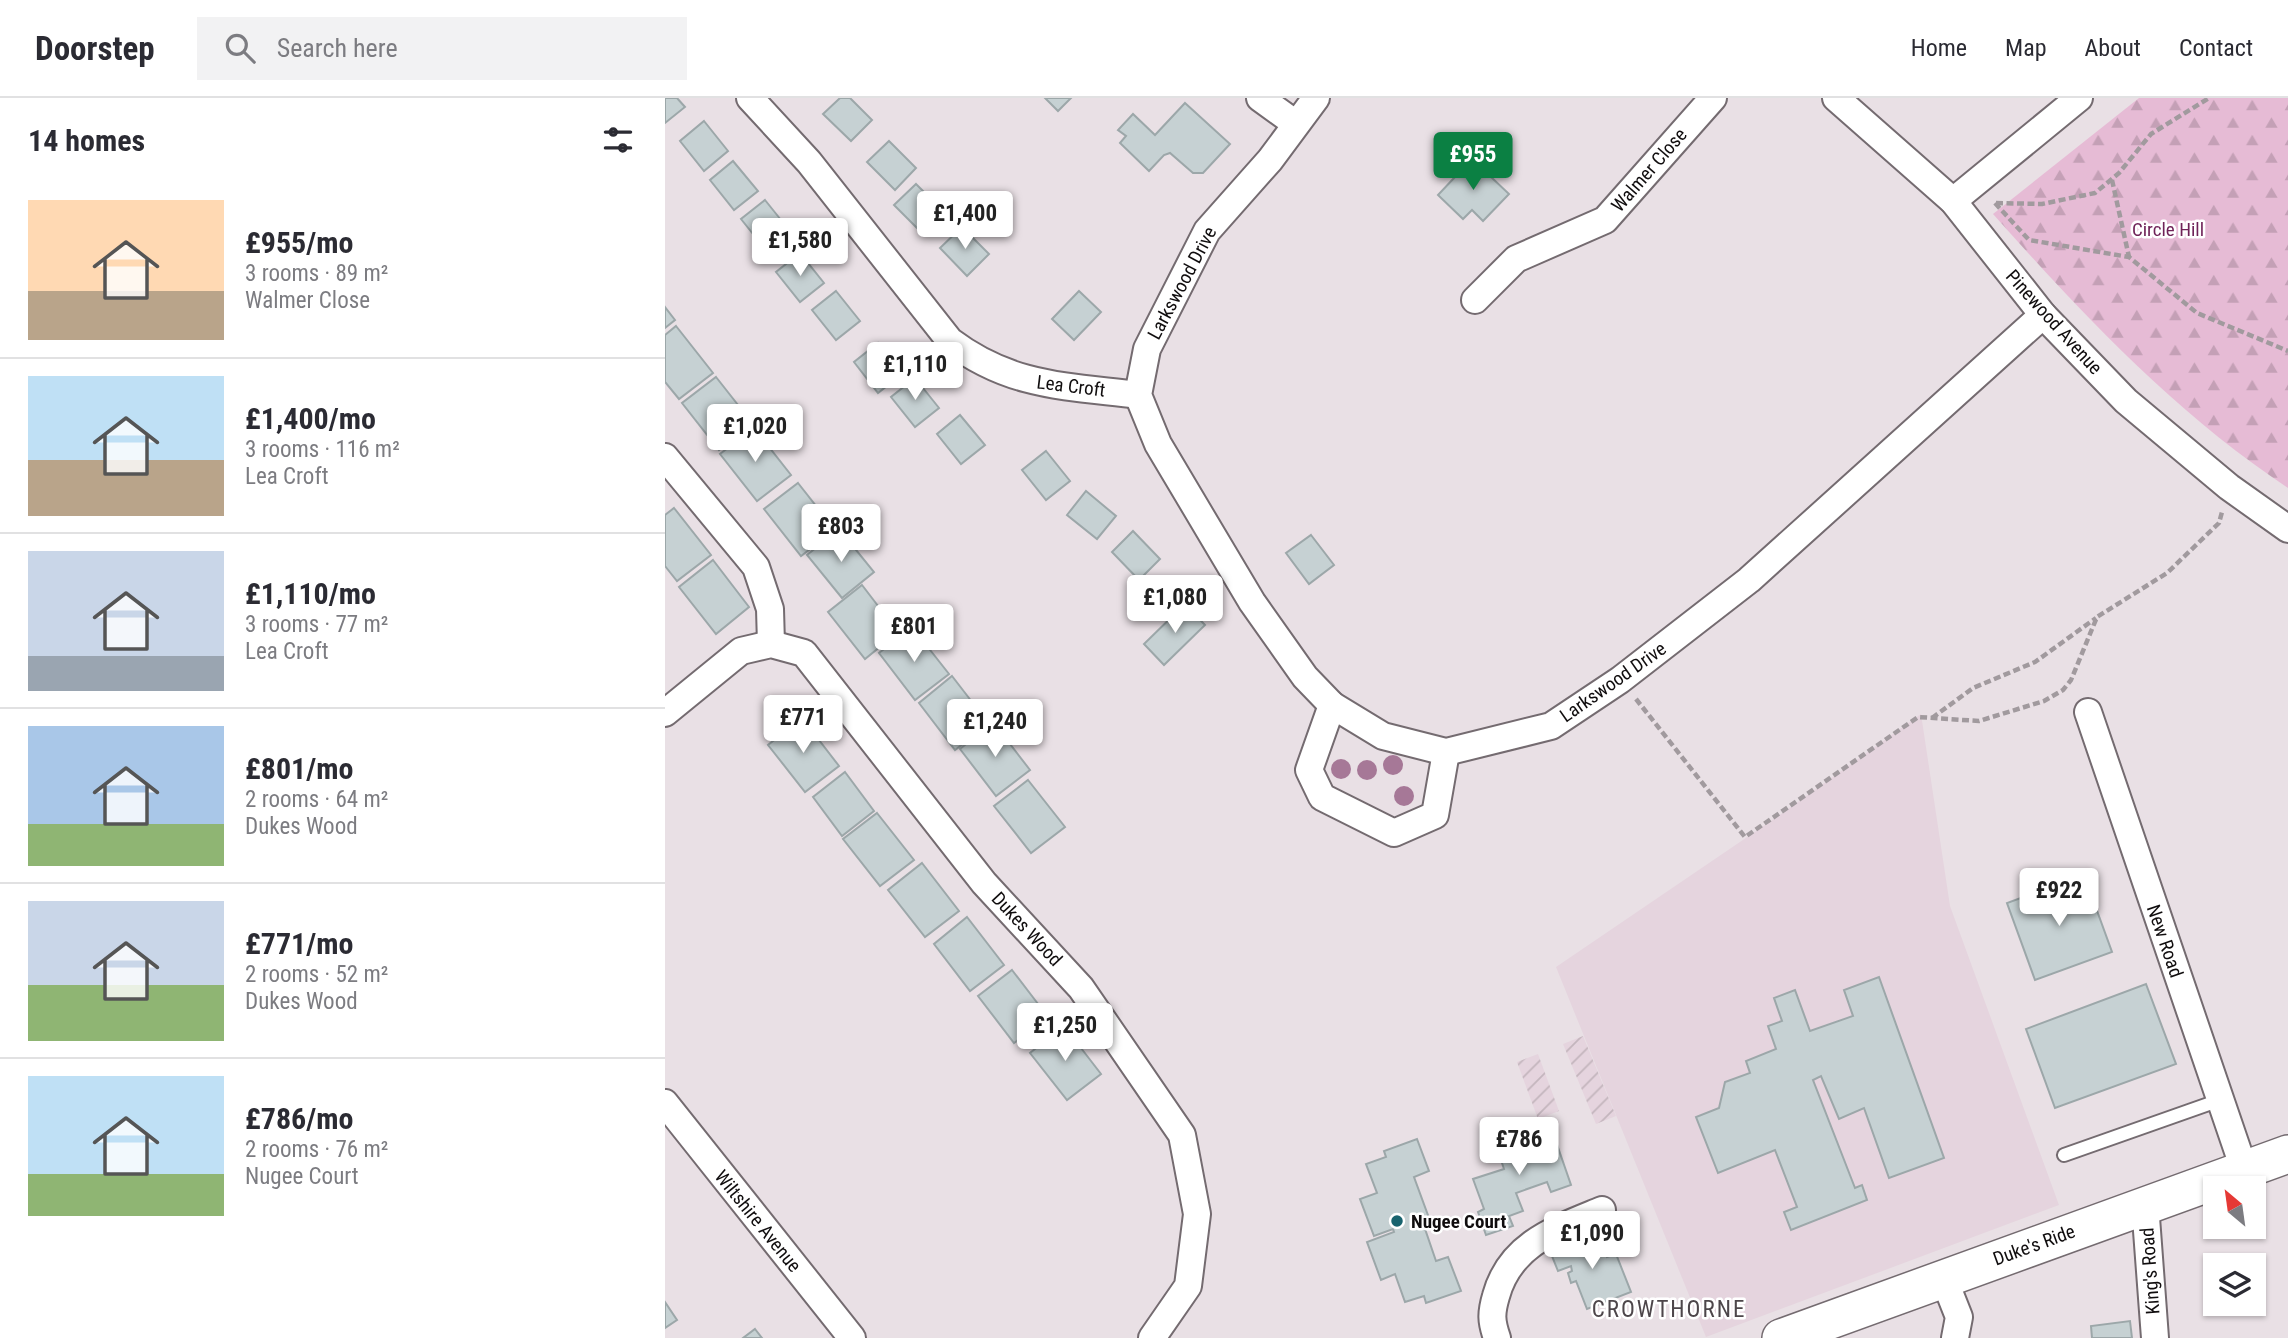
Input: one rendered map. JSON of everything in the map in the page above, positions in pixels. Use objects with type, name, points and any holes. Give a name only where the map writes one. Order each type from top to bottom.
[{"type":"main road","name":"Duke's Ride","points":[[1781,1338],[2288,1154]]},
{"type":"street","name":"Lea Croft","points":[[750,98],[809,162],[950,341],[977,361],[1032,383],[1138,395]]},
{"type":"street","points":[[1260,98],[1296,124]]},
{"type":"street","name":"Larkswood Drive","points":[[1316,98],[1207,231],[1147,349],[1138,395],[1158,444],[1252,602],[1305,677],[1332,705],[1383,736],[1446,752],[1551,726],[1621,680],[1749,580],[2043,315]]},
{"type":"street","name":"Walmer Close","points":[[1475,300],[1516,259],[1605,220],[1713,98]]},
{"type":"street","name":"Pinewood Avenue","points":[[1836,98],[1953,201],[2043,315],[2126,401],[2229,487],[2288,529]]},
{"type":"street","points":[[1953,201],[2079,98]]},
{"type":"street","points":[[665,457],[757,567],[770,609],[771,644],[741,651],[665,713]]},
{"type":"street","name":"Dukes Wood","points":[[771,644],[804,653],[984,883],[1081,988],[1182,1135],[1197,1214],[1188,1286],[1152,1338]]},
{"type":"street","points":[[1332,705],[1309,770],[1322,797],[1394,833],[1435,815],[1446,752]]},
{"type":"street","name":"New Road","points":[[2088,712],[2244,1169]]},
{"type":"street","name":"Wiltshire Avenue","points":[[665,1103],[852,1338]]},
{"type":"street","name":"King's Road","points":[[2145,1204],[2155,1338]]},
{"type":"street","points":[[1497,1338],[1491,1320],[1492,1310],[1501,1278],[1517,1254],[1539,1237],[1602,1210]]},
{"type":"street","points":[[1944,1279],[1959,1317],[1955,1338]]},
{"type":"lane","points":[[2064,1155],[2220,1100]]},
{"type":"path","points":[[1953,201],[2042,204],[2095,193],[2112,180],[2151,134],[2209,98]]},
{"type":"path","points":[[2112,180],[2129,257]]},
{"type":"path","points":[[1995,203],[2029,240],[2129,257],[2197,313],[2288,351]]},
{"type":"path","points":[[1932,718],[1973,688],[2035,662],[2097,617],[2167,573],[2219,523],[2229,487]]},
{"type":"path","points":[[1621,680],[1745,837],[1918,717],[1979,721],[2044,701],[2063,690],[2071,680],[2097,617]]},
{"type":"shaded area","points":[[1921,714],[1950,906],[2059,1205],[1706,1337],[1556,967],[1781,814]]},
{"type":"shaded area","points":[[1583,1036],[1616,1116],[1596,1124],[1563,1044]]},
{"type":"shaded area","points":[[1538,1054],[1559,1111],[1538,1119],[1517,1062]]},
{"type":"green space","name":"Circle Hill","points":[[2139,98],[2288,98],[2288,488],[2207,428],[2132,361],[2061,289],[1993,214]]},
{"type":"building","points":[[665,98],[677,98],[685,107],[665,123]]},
{"type":"building","points":[[840,98],[850,98],[872,120],[851,141],[823,114]]},
{"type":"building","points":[[1045,98],[1071,98],[1058,111]]},
{"type":"building","points":[[1185,103],[1230,144],[1203,173],[1193,173],[1170,153],[1164,155],[1149,171],[1120,143],[1126,136],[1118,130],[1133,114],[1155,135]]},
{"type":"building","points":[[704,121],[728,151],[704,171],[680,141]]},
{"type":"building","points":[[889,141],[916,168],[895,190],[867,162]]},
{"type":"building","points":[[1472,159],[1509,194],[1483,221],[1472,210],[1463,219],[1438,195]]},
{"type":"building","points":[[733,161],[758,191],[734,210],[710,180]]},
{"type":"building","points":[[916,184],[943,211],[922,233],[894,205]]},
{"type":"building","points":[[765,200],[789,230],[765,249],[741,219]]},
{"type":"building","points":[[962,227],[989,254],[967,276],[940,248]]},
{"type":"building","points":[[800,253],[824,283],[800,302],[776,272]]},
{"type":"building","points":[[836,291],[860,321],[836,340],[812,310]]},
{"type":"building","points":[[1079,291],[1101,312],[1074,340],[1052,319]]},
{"type":"building","points":[[665,307],[675,320],[665,328]]},
{"type":"building","points":[[676,326],[713,373],[679,399],[665,382],[665,335]]},
{"type":"building","points":[[878,343],[902,374],[878,393],[854,362]]},
{"type":"building","points":[[716,377],[753,424],[719,450],[682,403]]},
{"type":"building","points":[[915,378],[939,408],[915,427],[891,397]]},
{"type":"building","points":[[960,415],[985,445],[961,464],[937,434]]},
{"type":"building","points":[[754,428],[791,475],[757,501],[720,454]]},
{"type":"building","points":[[1046,451],[1070,481],[1046,500],[1022,470]]},
{"type":"building","points":[[798,483],[835,530],[801,556],[764,509]]},
{"type":"building","points":[[1086,491],[1116,516],[1097,539],[1067,515]]},
{"type":"building","points":[[674,508],[711,555],[677,581],[665,566],[665,515]]},
{"type":"building","points":[[839,529],[874,572],[842,598],[807,555]]},
{"type":"building","points":[[1133,531],[1160,559],[1139,580],[1112,552]]},
{"type":"building","points":[[1311,535],[1334,565],[1309,584],[1286,553]]},
{"type":"building","points":[[713,560],[749,607],[716,634],[679,587]]},
{"type":"building","points":[[862,585],[898,632],[865,659],[828,612]]},
{"type":"building","points":[[1185,604],[1205,625],[1164,665],[1144,644]]},
{"type":"building","points":[[912,627],[949,674],[915,700],[879,653]]},
{"type":"building","points":[[952,676],[989,724],[955,750],[919,703]]},
{"type":"building","points":[[802,718],[839,766],[805,792],[768,745]]},
{"type":"building","points":[[993,722],[1030,770],[996,796],[960,749]]},
{"type":"building","points":[[845,772],[874,811],[842,836],[813,797]]},
{"type":"building","points":[[1028,780],[1065,827],[1031,853],[994,806]]},
{"type":"building","points":[[877,813],[914,860],[880,886],[843,839]]},
{"type":"building","points":[[922,863],[959,911],[925,937],[888,890]]},
{"type":"building","points":[[2084,875],[2112,952],[2035,980],[2007,903]]},
{"type":"building","points":[[967,917],[1004,965],[970,991],[934,944]]},
{"type":"building","points":[[1012,970],[1048,1017],[1014,1043],[978,996]]},
{"type":"building","points":[[1879,977],[1944,1158],[1889,1178],[1864,1108],[1839,1119],[1821,1076],[1813,1080],[1855,1188],[1862,1185],[1867,1200],[1791,1230],[1784,1212],[1797,1207],[1775,1150],[1718,1173],[1696,1117],[1719,1108],[1725,1082],[1750,1073],[1746,1061],[1776,1049],[1768,1026],[1782,1021],[1774,998],[1795,990],[1810,1031],[1853,1016],[1844,990]]},
{"type":"building","points":[[2146,984],[2176,1064],[2055,1108],[2026,1029]]},
{"type":"building","points":[[1064,1026],[1101,1074],[1067,1100],[1030,1053]]},
{"type":"building","name":"Nugee Court","points":[[1524,1129],[1529,1142],[1553,1133],[1571,1185],[1551,1192],[1547,1182],[1516,1193],[1523,1211],[1509,1216],[1513,1226],[1486,1235],[1478,1212],[1484,1209],[1473,1179],[1504,1169],[1494,1139]]},
{"type":"building","name":"Nugee Court","points":[[1417,1139],[1429,1171],[1414,1177],[1429,1218],[1423,1223],[1436,1261],[1448,1257],[1461,1291],[1426,1303],[1424,1296],[1405,1302],[1395,1274],[1381,1280],[1367,1242],[1394,1232],[1393,1229],[1374,1236],[1360,1199],[1377,1193],[1366,1164],[1386,1157],[1384,1151]]},
{"type":"building","name":"Nugee Court","points":[[1599,1236],[1607,1257],[1616,1254],[1631,1292],[1587,1309],[1576,1281],[1571,1283],[1568,1273],[1572,1271],[1571,1266],[1558,1271],[1550,1251],[1585,1238],[1586,1241]]},
{"type":"building","points":[[665,1302],[677,1320],[665,1328]]},
{"type":"building","points":[[2130,1321],[2132,1338],[2092,1338],[2091,1326]]},
{"type":"building","points":[[755,1329],[762,1338],[743,1338]]},
{"type":"place","name":"Nugee Court","points":[[1397,1221]]},
{"type":"district","name":"CROWTHORNE","points":[[1669,1309]]}]
